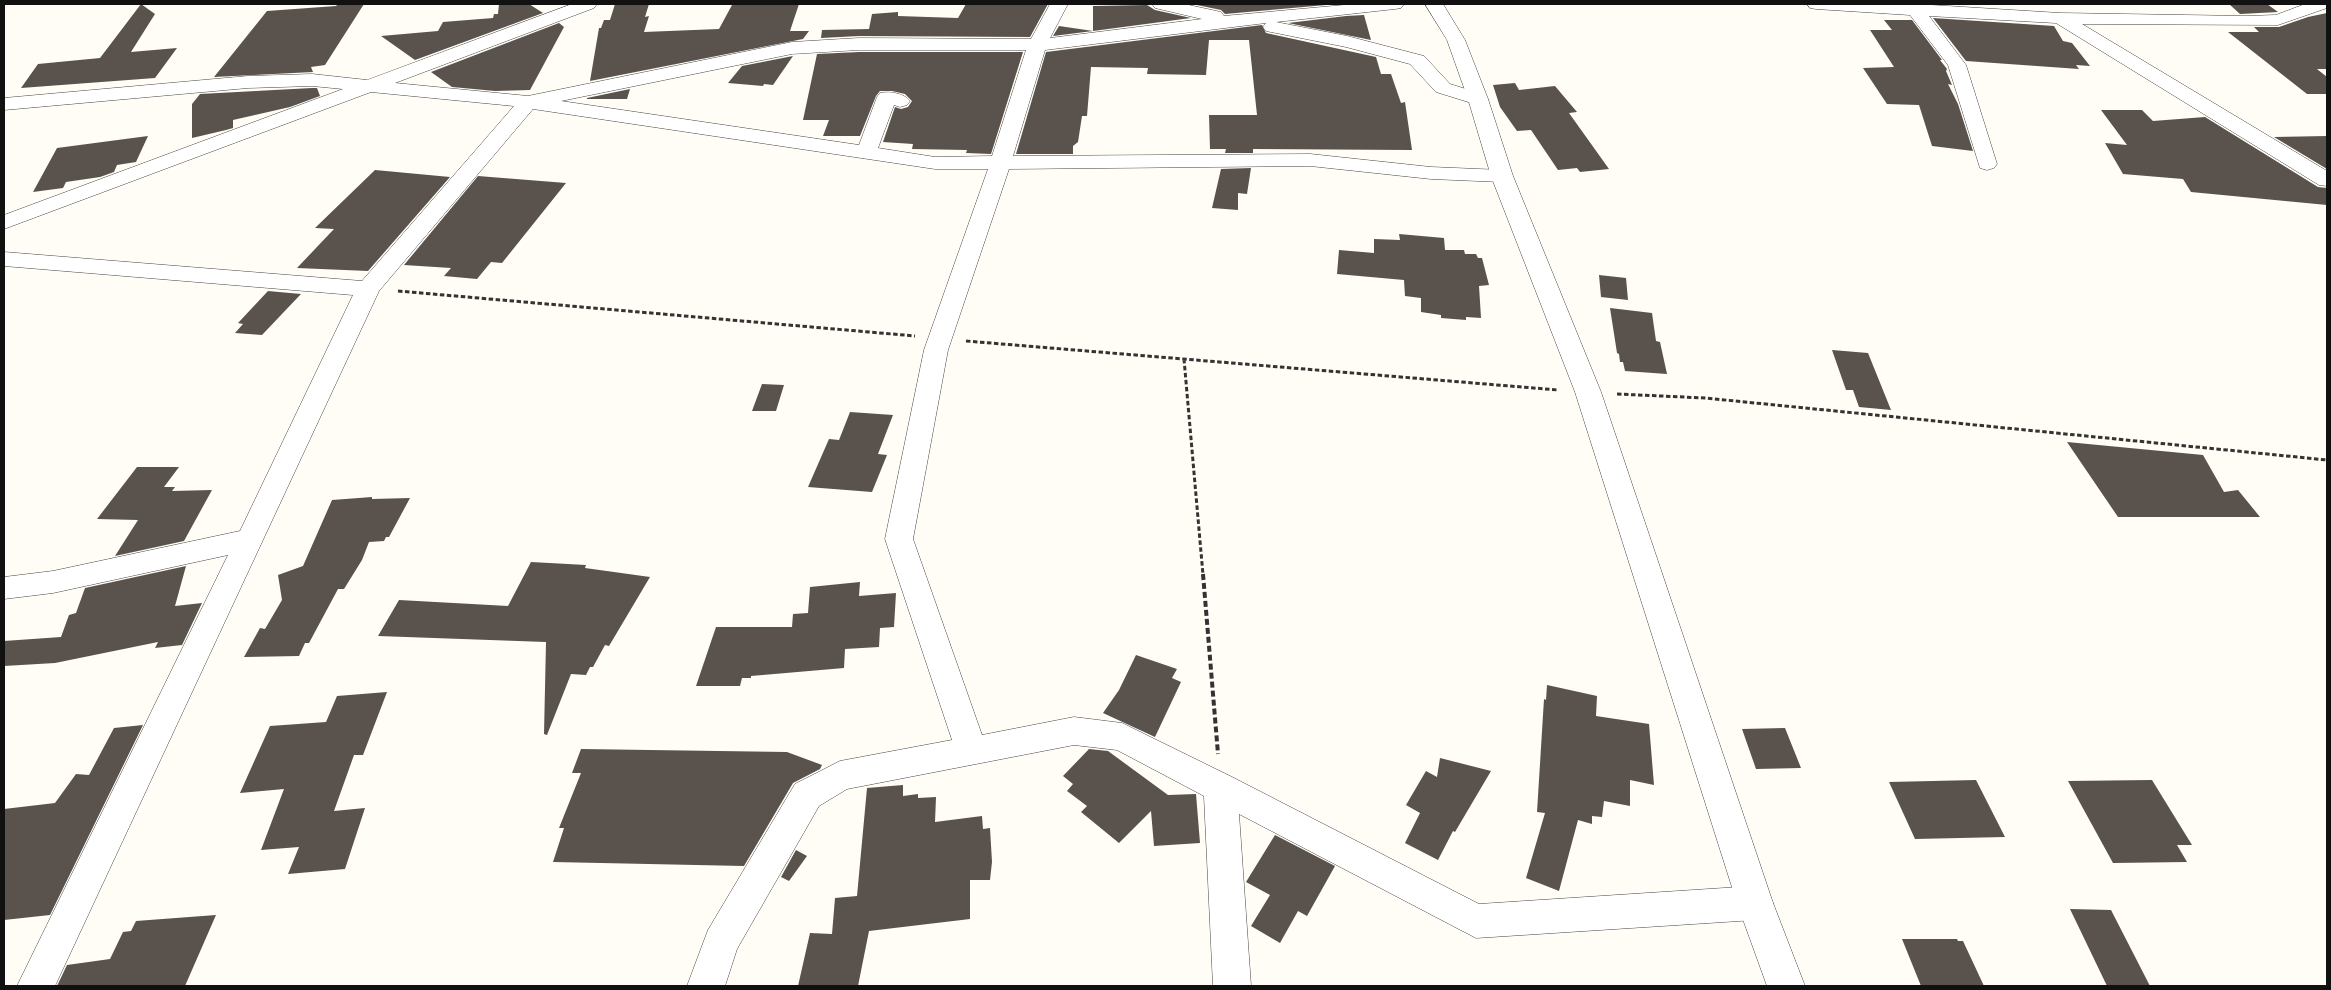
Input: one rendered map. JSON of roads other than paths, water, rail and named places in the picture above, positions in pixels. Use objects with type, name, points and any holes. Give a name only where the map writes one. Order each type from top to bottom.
[{"type":"street","points":[[4,222],[588,4]]},
{"type":"street","points":[[971,749],[899,539],[926,396],[940,338],[1000,163],[1037,45],[1059,4]]},
{"type":"street","points":[[1160,4],[1398,54],[1417,60],[1443,88],[1478,99]]},
{"type":"street","points":[[36,986],[368,289],[528,102],[792,48],[859,44],[1037,45],[1234,20],[1316,14],[1394,4]]},
{"type":"street","points":[[1434,4],[1456,40],[1478,99],[1502,176],[1588,392],[1755,903],[1786,986]]},
{"type":"street","points":[[1816,4],[1917,7],[2060,18],[2092,11],[2187,21],[2278,20],[2321,4]]},
{"type":"street","points":[[1917,7],[1957,65],[1987,164]]},
{"type":"street","points":[[2060,18],[2327,180]]},
{"type":"street","points":[[4,104],[248,82],[312,80],[528,102],[935,163],[1310,160],[1431,173],[1502,176]]},
{"type":"street","points":[[866,153],[887,98],[900,101]]},
{"type":"street","points":[[4,259],[368,289]]},
{"type":"street","points":[[4,588],[53,582],[250,540]]},
{"type":"street","points":[[706,986],[721,942],[807,795],[840,776],[971,749],[1074,731],[1122,737],[1476,921],[1755,903]]},
{"type":"street","points":[[1220,787],[1232,986]]}]
